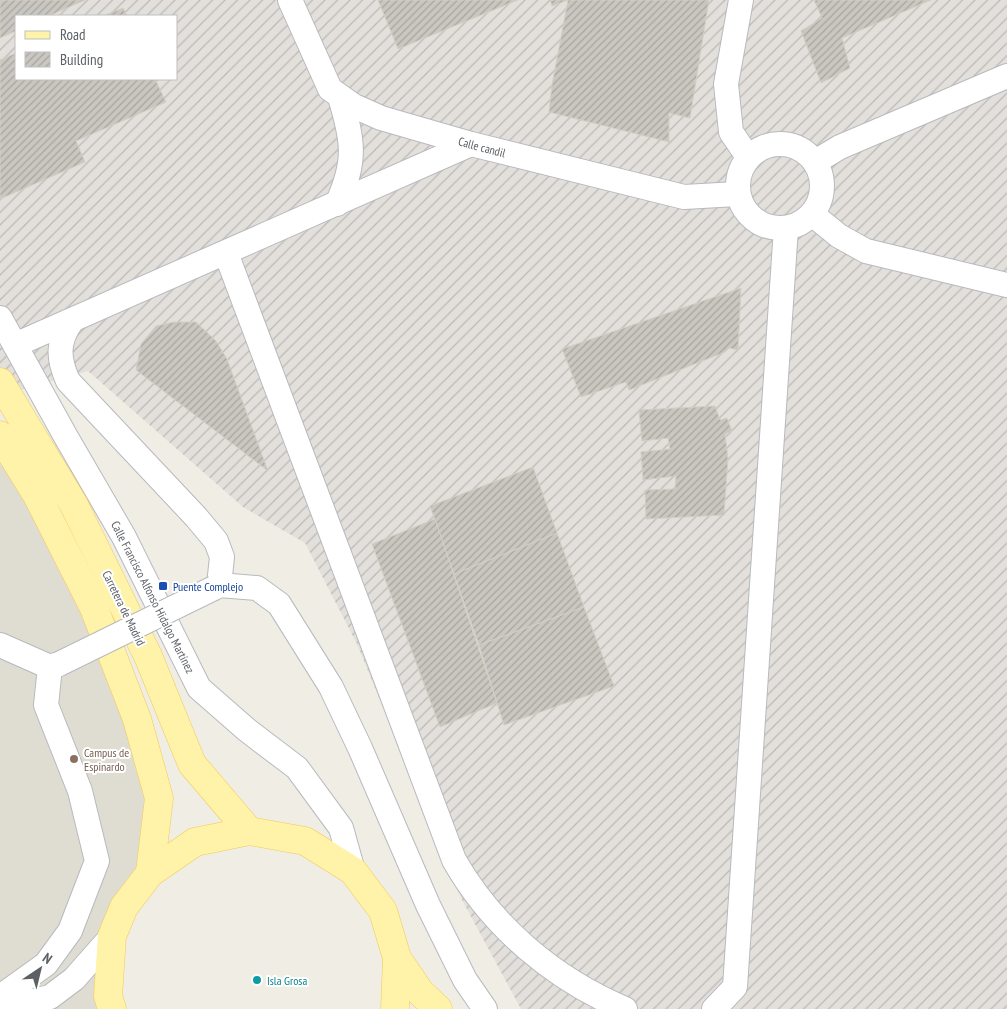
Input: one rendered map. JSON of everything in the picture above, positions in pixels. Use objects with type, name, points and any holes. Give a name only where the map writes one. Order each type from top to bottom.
[{"type":"main road","name":"Carretera de Madrid","points":[[0,382],[74,504],[148,656],[192,764],[249,831]]},
{"type":"main road","points":[[0,435],[38,497],[94,608],[136,719],[159,798],[150,873]]},
{"type":"main road","points":[[112,1009],[108,996],[112,936],[124,907],[150,873],[195,842],[249,831],[305,841],[353,871],[382,911],[397,958],[420,992],[438,1009]]},
{"type":"main road","points":[[395,1009],[397,958]]},
{"type":"street","name":"Calle candil","points":[[290,0],[330,89],[354,106],[381,118],[471,144],[684,197],[738,194]]},
{"type":"street","points":[[741,0],[726,84],[731,132],[748,157]]},
{"type":"street","points":[[814,162],[840,147],[1007,76]]},
{"type":"street","points":[[337,204],[348,180],[352,159],[351,134],[340,97]]},
{"type":"street","points":[[15,345],[71,322],[471,144]]},
{"type":"street","points":[[770,144],[787,144],[802,150],[814,162],[822,178],[822,194],[812,214],[804,221],[786,228],[772,228],[757,222],[744,210],[738,194],[738,178],[748,157],[770,144]]},
{"type":"street","points":[[812,214],[839,236],[866,251],[1007,285]]},
{"type":"street","points":[[714,1009],[735,987],[786,228]]},
{"type":"street","points":[[226,253],[454,860],[468,884],[491,914],[551,970],[625,1009]]},
{"type":"street","name":"Calle Francisco Alfonso Hidalgo Martínez","points":[[0,318],[124,537],[199,688],[247,730],[297,768],[341,828],[353,871]]},
{"type":"street","points":[[71,322],[62,334],[60,364],[68,381],[196,517],[216,542],[222,557],[217,587]]},
{"type":"street","points":[[0,644],[55,665],[217,587],[257,588],[279,604],[320,670],[360,748],[428,906],[465,980],[485,1009]]},
{"type":"street","points":[[0,997],[46,964],[70,931],[97,861],[80,791],[46,705],[55,665]]},
{"type":"street","points":[[0,1006],[10,1007],[50,996],[74,979],[112,936]]},
{"type":"shaded area","points":[[0,0],[1007,0],[1007,1009],[521,1009],[461,898],[357,644],[305,543],[243,507],[88,371],[0,395]]},
{"type":"shaded area","name":"Campus de Espinardo","points":[[0,464],[38,497],[159,798],[124,907],[112,1009],[0,1009]]},
{"type":"building","points":[[0,0],[85,0],[51,15],[15,15],[15,31],[0,38]]},
{"type":"building","points":[[378,0],[518,0],[398,49]]},
{"type":"building","points":[[550,0],[568,0],[552,6]]},
{"type":"building","points":[[568,0],[709,0],[690,118],[669,113],[669,142],[549,112],[552,85]]},
{"type":"building","points":[[814,0],[931,0],[842,38],[850,68],[821,83],[801,31],[822,18]]},
{"type":"building","points":[[123,8],[126,15],[106,15]]},
{"type":"building","points":[[15,53],[15,80],[155,80],[166,102],[76,141],[85,162],[0,199],[0,60]]},
{"type":"building","points":[[741,288],[738,350],[729,348],[725,352],[629,390],[626,382],[581,397],[562,349]]},
{"type":"building","points":[[174,322],[196,322],[216,341],[227,359],[268,471],[136,370],[141,344],[156,326]]},
{"type":"building","points":[[715,406],[720,420],[727,418],[732,431],[725,434],[728,459],[724,515],[646,519],[645,490],[675,489],[676,476],[643,480],[641,452],[670,449],[668,438],[642,441],[639,410]]},
{"type":"building","points":[[533,467],[557,533],[454,574],[430,506]]},
{"type":"building","points":[[435,519],[497,703],[440,727],[372,544]]},
{"type":"building","points":[[557,533],[584,607],[479,645],[454,574]]},
{"type":"building","points":[[584,607],[614,686],[504,725],[479,645]]},
{"type":"place","name":"Puente Complejo","points":[[163,586]]},
{"type":"place","name":"Campus de Espinardo","points":[[74,759]]},
{"type":"place","name":"Isla Grosa","points":[[257,980]]}]
